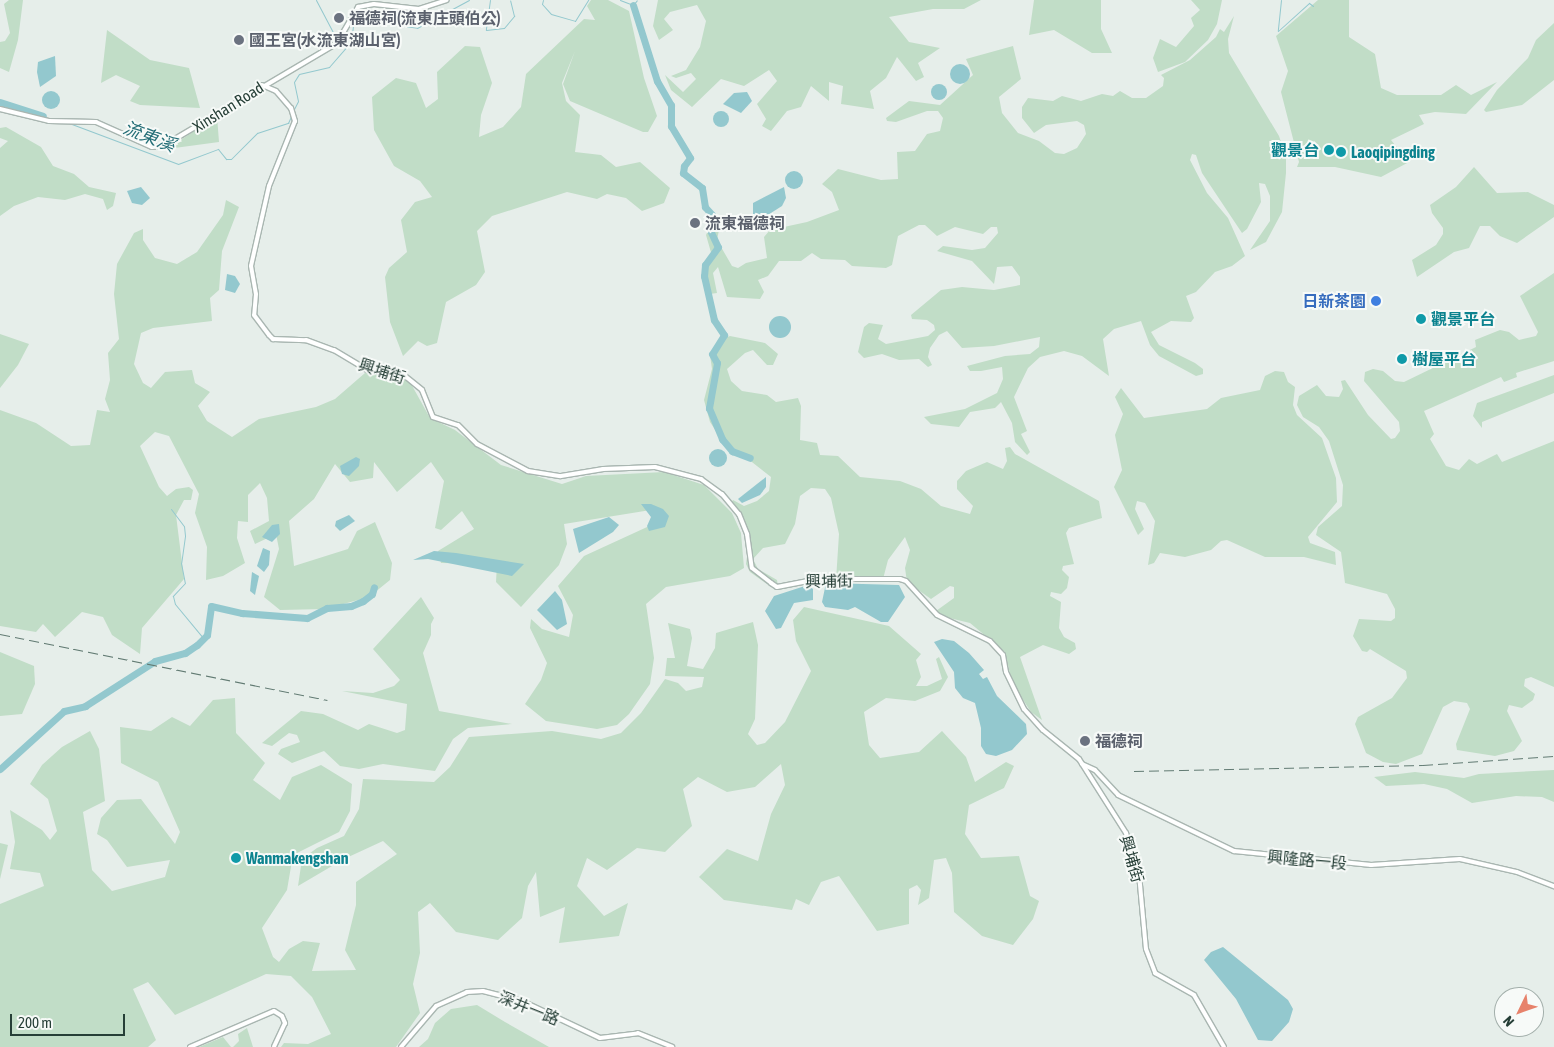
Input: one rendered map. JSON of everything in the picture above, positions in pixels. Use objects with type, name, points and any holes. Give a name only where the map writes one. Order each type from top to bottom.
[{"type":"street","name":"Xinshan Road","points":[[0,109],[49,121],[96,122],[152,148],[170,142],[337,43],[343,35],[352,13],[366,3],[419,9],[446,0]]},
{"type":"street","name":"興埔街","points":[[262,86],[276,91],[294,114],[294,127],[270,186],[251,266],[256,294],[254,315],[269,335],[274,339],[306,340],[334,350],[367,370],[405,376],[422,390],[433,417],[458,425],[483,448],[528,471],[570,476],[612,468],[655,467],[701,479],[722,494],[739,514],[747,534],[752,568],[778,587],[818,579],[906,581],[937,615],[980,635],[998,648],[1024,709],[1082,764],[1131,845],[1140,881],[1150,963],[1161,978],[1194,995],[1224,1047]]},
{"type":"street","name":"興隆路一段","points":[[1082,764],[1098,773],[1118,795],[1234,851],[1371,865],[1460,859],[1517,872],[1554,886]]},
{"type":"street","points":[[1091,779],[1093,773],[1098,773]]},
{"type":"street","name":"深井一路","points":[[401,1047],[436,1006],[467,992],[483,992],[522,1001],[600,1038],[638,1033],[672,1047]]},
{"type":"street","points":[[190,1047],[274,1010],[282,1016],[284,1023],[274,1047]]},
{"type":"green space","points":[[9,0],[23,0],[18,40],[9,72],[0,68],[0,42],[5,41],[10,33],[4,4]]},
{"type":"green space","points":[[591,0],[608,0],[629,11],[644,78],[657,116],[648,132],[643,132],[570,101],[563,84],[575,51],[562,83],[566,101],[580,115],[575,152],[601,155],[616,167],[640,162],[670,188],[664,203],[642,211],[626,198],[607,194],[597,199],[567,192],[492,216],[477,231],[485,272],[476,285],[446,302],[437,343],[427,346],[418,341],[403,356],[390,322],[385,277],[389,268],[407,252],[401,220],[415,202],[432,197],[420,181],[394,166],[374,130],[372,97],[396,78],[416,83],[426,108],[438,99],[437,72],[465,46],[480,47],[492,83],[481,115],[479,137],[503,127],[521,107],[526,74],[584,19],[595,20],[587,6]]},
{"type":"green space","points":[[658,0],[981,0],[964,9],[933,9],[889,17],[909,42],[940,48],[918,63],[924,77],[916,81],[897,57],[886,78],[870,91],[874,109],[841,104],[843,86],[829,82],[829,101],[811,86],[801,107],[787,111],[771,131],[762,126],[766,119],[757,104],[777,81],[769,70],[744,86],[721,79],[692,107],[671,90],[665,75],[683,92],[696,79],[691,73],[676,78],[671,76],[686,70],[700,47],[706,21],[697,5],[670,12],[664,19],[673,30],[659,40],[653,26]]},
{"type":"green space","points":[[1034,0],[1101,0],[1101,29],[1112,53],[1092,53],[1054,30],[1029,35]]},
{"type":"green space","points":[[1191,0],[1222,0],[1217,24],[1208,40],[1185,62],[1158,72],[1153,58],[1160,39],[1176,47],[1194,26],[1191,18],[1200,10]]},
{"type":"green space","points":[[1318,0],[1349,0],[1349,37],[1375,54],[1381,88],[1397,95],[1441,95],[1456,85],[1471,95],[1497,82],[1466,114],[1435,112],[1419,115],[1424,124],[1391,140],[1409,162],[1381,177],[1335,167],[1297,167],[1299,162],[1281,92],[1288,71],[1276,36]]},
{"type":"green space","points":[[1234,16],[1228,39],[1229,53],[1279,136],[1286,157],[1286,173],[1282,212],[1266,242],[1250,250],[1270,221],[1270,196],[1265,184],[1259,183],[1261,202],[1247,229],[1242,233],[1202,173],[1196,155],[1192,154],[1190,160],[1207,193],[1228,218],[1245,256],[1232,266],[1215,272],[1196,292],[1186,296],[1194,318],[1191,322],[1171,321],[1151,332],[1159,345],[1195,363],[1203,369],[1203,374],[1196,376],[1159,356],[1150,345],[1141,321],[1114,329],[1103,339],[1109,376],[1082,356],[1064,351],[1040,357],[1028,368],[1014,397],[1027,431],[1021,434],[1030,452],[1027,455],[1015,442],[1012,423],[1001,402],[995,408],[970,412],[959,427],[931,424],[924,417],[965,409],[997,393],[1003,379],[1002,367],[970,371],[967,366],[1005,356],[1030,354],[1039,347],[1040,337],[994,346],[962,348],[947,331],[939,335],[930,348],[928,357],[932,365],[928,367],[919,359],[899,360],[882,354],[864,358],[858,352],[864,327],[869,323],[883,325],[878,339],[886,344],[928,336],[935,330],[934,325],[927,320],[912,319],[911,315],[941,290],[962,287],[994,290],[1020,285],[1020,277],[1012,266],[997,267],[994,284],[972,261],[937,251],[943,246],[972,250],[985,248],[998,233],[997,227],[991,227],[983,234],[955,227],[937,236],[925,225],[919,225],[898,236],[892,265],[886,268],[852,266],[845,260],[821,259],[812,253],[801,261],[779,261],[768,276],[758,280],[764,292],[760,299],[727,297],[718,267],[713,273],[717,293],[710,294],[706,287],[703,265],[712,256],[706,235],[714,218],[719,230],[717,240],[732,266],[738,268],[746,263],[767,258],[764,237],[770,230],[807,222],[839,210],[832,192],[822,184],[838,169],[881,180],[898,179],[897,152],[915,151],[927,134],[940,131],[943,118],[938,111],[927,111],[896,122],[887,121],[886,118],[909,101],[940,105],[973,75],[966,59],[1013,46],[1021,79],[999,97],[1002,113],[1018,133],[1039,141],[1055,153],[1064,154],[1077,148],[1086,134],[1084,125],[1077,121],[1046,125],[1034,133],[1022,118],[1022,107],[1028,98],[1053,101],[1062,96],[1081,101],[1102,94],[1113,96],[1120,91],[1132,98],[1146,98],[1163,86],[1164,78],[1161,75],[1190,60],[1216,37],[1220,29],[1224,32]]},
{"type":"green space","points":[[1554,23],[1554,80],[1522,105],[1486,112],[1484,110],[1497,90],[1528,58],[1536,40]]},
{"type":"green space","points":[[107,30],[150,60],[189,68],[200,108],[140,105],[130,101],[140,86],[116,75],[101,83]]},
{"type":"green space","points":[[217,116],[219,142],[167,149]]},
{"type":"green space","points":[[6,127],[41,147],[53,166],[74,174],[89,187],[116,193],[113,206],[107,210],[103,199],[85,194],[65,200],[38,197],[14,206],[0,216],[0,148],[8,141],[0,138],[0,128]]},
{"type":"green space","points":[[1474,167],[1497,193],[1528,192],[1554,205],[1554,217],[1517,243],[1500,236],[1490,226],[1480,226],[1469,248],[1454,252],[1417,277],[1412,260],[1436,245],[1443,234],[1443,228],[1432,213],[1430,205],[1456,187]]},
{"type":"green space","points":[[226,200],[239,207],[222,251],[219,290],[210,298],[212,321],[153,328],[141,333],[134,364],[143,383],[151,388],[165,372],[192,370],[195,383],[210,392],[198,406],[207,421],[232,437],[259,419],[316,407],[335,399],[365,373],[390,374],[410,382],[430,418],[455,430],[501,465],[562,484],[586,476],[664,472],[704,485],[732,513],[741,533],[744,568],[730,576],[666,587],[646,604],[654,658],[650,684],[629,714],[617,725],[597,729],[546,721],[525,704],[541,680],[547,663],[530,628],[531,619],[542,629],[569,637],[573,615],[558,586],[584,556],[658,522],[657,509],[564,524],[567,544],[559,565],[521,607],[496,582],[497,564],[441,563],[438,551],[474,529],[462,511],[441,530],[435,528],[444,481],[431,462],[397,492],[374,462],[373,478],[350,482],[335,464],[314,499],[289,521],[294,566],[348,549],[357,531],[375,522],[392,563],[390,580],[369,597],[325,609],[280,610],[264,597],[279,549],[276,534],[255,544],[250,531],[269,521],[267,498],[260,483],[248,495],[248,522],[238,521],[237,538],[245,563],[223,576],[206,580],[207,547],[195,513],[199,494],[169,436],[155,432],[140,446],[159,487],[167,496],[176,489],[189,487],[193,490],[191,500],[184,500],[176,515],[184,579],[142,628],[140,654],[112,635],[103,617],[82,612],[55,637],[43,624],[36,632],[0,626],[0,410],[36,423],[71,446],[90,445],[97,410],[110,412],[105,399],[110,380],[108,353],[119,339],[114,294],[117,264],[134,233],[143,229],[143,240],[155,258],[177,264],[197,252],[223,215]]},
{"type":"green space","points":[[1554,273],[1554,361],[1516,373],[1517,377],[1504,382],[1501,377],[1424,411],[1434,434],[1430,439],[1446,466],[1459,470],[1469,459],[1477,464],[1497,454],[1502,462],[1554,441],[1554,687],[1531,677],[1525,679],[1524,686],[1535,694],[1533,700],[1522,708],[1509,705],[1507,711],[1522,741],[1514,751],[1495,756],[1457,750],[1456,744],[1470,709],[1467,703],[1454,701],[1443,707],[1422,754],[1396,764],[1383,762],[1366,753],[1355,724],[1358,717],[1392,698],[1407,678],[1406,671],[1370,649],[1367,652],[1362,651],[1353,636],[1359,619],[1391,621],[1395,618],[1395,609],[1387,594],[1345,583],[1341,552],[1316,535],[1318,527],[1342,506],[1343,485],[1329,441],[1319,427],[1303,417],[1297,405],[1299,396],[1317,385],[1326,396],[1339,397],[1343,389],[1341,381],[1345,380],[1368,415],[1391,439],[1395,438],[1400,431],[1399,422],[1364,381],[1365,372],[1373,369],[1383,371],[1395,381],[1404,382],[1476,347],[1475,340],[1500,330],[1509,332],[1519,340],[1536,336],[1538,332],[1520,296]]},
{"type":"green space","points":[[0,334],[29,344],[18,365],[0,388]]},
{"type":"green space","points":[[730,336],[765,343],[778,354],[773,365],[767,365],[753,350],[745,353],[727,369],[731,381],[742,391],[767,395],[776,402],[798,398],[801,406],[800,440],[817,443],[820,455],[838,456],[860,477],[900,481],[921,489],[941,506],[970,514],[973,506],[957,489],[957,481],[966,471],[987,462],[1003,469],[1007,461],[1005,448],[1010,447],[1015,454],[1099,501],[1102,518],[1069,528],[1066,533],[1074,564],[1063,566],[1062,570],[1069,577],[1067,588],[1061,594],[1051,592],[1050,596],[1061,602],[1059,628],[1064,637],[1075,643],[1076,649],[1069,654],[1043,645],[1020,657],[1042,720],[1031,712],[1012,683],[1005,652],[970,623],[941,616],[936,611],[954,598],[954,587],[950,586],[931,599],[907,582],[905,568],[910,550],[905,537],[888,560],[883,579],[850,582],[836,580],[839,534],[831,498],[825,489],[811,488],[800,496],[795,524],[785,544],[763,548],[753,559],[758,569],[777,580],[778,586],[771,587],[750,572],[746,564],[748,550],[744,525],[731,503],[733,500],[744,506],[757,501],[769,491],[771,477],[720,437],[710,422],[704,400],[712,369],[710,355],[720,340]]},
{"type":"green space","points":[[1275,371],[1284,372],[1288,382],[1295,387],[1293,405],[1297,415],[1322,438],[1336,478],[1337,502],[1308,537],[1310,543],[1335,552],[1336,565],[1304,557],[1265,557],[1227,540],[1221,541],[1211,550],[1185,557],[1160,553],[1154,563],[1148,565],[1155,521],[1145,503],[1137,501],[1135,509],[1144,529],[1138,535],[1114,487],[1122,470],[1115,435],[1123,414],[1115,397],[1121,388],[1144,418],[1207,409],[1221,398],[1260,390],[1265,376]]},
{"type":"green space","points":[[1554,375],[1554,393],[1482,422],[1482,428],[1473,416],[1477,403]]},
{"type":"green space","points":[[421,597],[434,618],[431,624],[431,635],[423,653],[439,711],[512,724],[468,728],[453,739],[435,771],[383,764],[359,769],[340,766],[324,751],[292,763],[278,754],[281,749],[300,742],[297,735],[289,733],[272,746],[262,743],[301,711],[323,714],[358,730],[369,724],[397,733],[405,730],[407,704],[342,691],[373,693],[394,686],[400,680],[373,649]]},
{"type":"green space","points":[[804,607],[889,626],[921,654],[916,660],[921,677],[916,686],[927,686],[942,679],[936,659],[939,657],[948,677],[940,691],[915,701],[886,698],[864,712],[869,745],[880,758],[919,752],[942,731],[966,757],[975,782],[1006,762],[1014,766],[1004,788],[969,805],[965,834],[981,858],[1019,856],[1030,896],[1039,901],[1033,919],[1013,945],[982,936],[954,912],[952,873],[946,858],[934,860],[929,898],[918,905],[921,890],[917,885],[909,889],[909,924],[877,931],[839,876],[821,882],[809,905],[796,899],[792,910],[724,900],[699,877],[727,849],[758,861],[771,814],[785,785],[781,764],[755,787],[727,792],[698,777],[683,789],[692,826],[665,852],[637,848],[607,870],[587,858],[577,886],[604,916],[628,903],[619,936],[559,943],[565,907],[540,917],[536,872],[528,886],[522,918],[498,940],[456,932],[430,903],[418,912],[420,953],[413,984],[420,1013],[396,1047],[281,1047],[284,1043],[308,1044],[331,1034],[312,997],[291,976],[266,974],[175,1015],[148,982],[133,989],[156,1040],[148,1047],[0,1047],[0,904],[44,886],[40,873],[10,869],[15,842],[10,810],[42,830],[50,840],[57,831],[48,799],[30,784],[42,765],[62,747],[90,731],[99,749],[105,801],[83,812],[92,870],[112,891],[165,877],[170,860],[127,867],[107,840],[97,834],[101,818],[117,800],[141,799],[175,844],[180,832],[158,782],[121,763],[120,727],[151,731],[172,717],[190,726],[213,700],[235,698],[236,733],[265,763],[253,780],[280,800],[292,777],[321,765],[352,784],[350,811],[339,832],[293,855],[287,890],[262,928],[273,957],[279,962],[289,949],[303,941],[320,943],[312,971],[356,970],[345,950],[356,905],[356,882],[397,854],[383,841],[344,859],[298,886],[302,859],[317,848],[344,836],[359,809],[363,779],[434,782],[450,767],[469,737],[552,731],[601,739],[621,733],[641,713],[665,679],[678,683],[686,691],[702,687],[704,677],[665,676],[667,658],[675,658],[668,623],[690,629],[692,638],[687,666],[703,669],[715,648],[716,633],[753,622],[758,645],[755,719],[748,734],[757,745],[765,743],[785,722],[811,671],[796,641],[793,620]]},
{"type":"green space","points":[[0,652],[34,666],[35,684],[22,714],[0,716]]},
{"type":"green space","points":[[1554,770],[1554,802],[1542,797],[1516,796],[1472,803],[1447,789],[1424,784],[1386,786],[1374,777],[1415,772],[1464,778],[1479,774]]},
{"type":"green space","points":[[0,843],[8,845],[0,879]]},
{"type":"green space","points":[[477,1005],[549,1047],[419,1047],[428,1039],[435,1023],[451,1009]]},
{"type":"green space","points":[[247,1028],[253,1047],[233,1047],[239,1041],[238,1034]]},
{"type":"green space","points":[[223,1037],[231,1047],[199,1047]]},
{"type":"water","points":[[55,56],[56,76],[40,87],[37,72],[38,62]]},
{"type":"water","points":[[960,64],[967,67],[970,74],[967,81],[960,84],[953,81],[950,74],[953,67]]},
{"type":"water","points":[[939,84],[945,86],[947,92],[945,98],[939,100],[933,98],[931,92],[933,86]]},
{"type":"water","points":[[51,91],[57,94],[60,100],[57,106],[51,109],[45,106],[42,100],[45,94]]},
{"type":"water","points":[[747,92],[752,101],[741,113],[723,104],[734,93]]},
{"type":"water","points":[[721,111],[727,113],[729,119],[727,125],[721,127],[715,125],[713,119],[715,113]]},
{"type":"water","points":[[794,171],[801,173],[803,180],[801,187],[794,189],[787,187],[785,180],[787,173]]},
{"type":"water","points":[[141,187],[150,198],[142,205],[132,203],[127,191]]},
{"type":"water","points":[[784,187],[786,198],[782,206],[763,218],[753,218],[753,203]]},
{"type":"water","points":[[227,274],[235,276],[240,284],[235,293],[225,290]]},
{"type":"water","points":[[776,316],[784,316],[791,323],[791,331],[784,338],[776,338],[769,331],[769,323]]},
{"type":"water","points":[[714,449],[722,449],[727,454],[725,465],[714,467],[709,462],[709,454]]},
{"type":"water","points":[[356,457],[360,459],[359,466],[349,476],[342,474],[340,466]]},
{"type":"water","points":[[766,477],[766,487],[760,495],[742,503],[738,499]]},
{"type":"water","points":[[641,504],[651,504],[663,509],[669,516],[665,527],[649,531],[647,526],[651,517]]},
{"type":"water","points":[[349,515],[355,521],[340,531],[335,526],[336,521]]},
{"type":"water","points":[[609,517],[619,525],[613,532],[579,553],[573,529]]},
{"type":"water","points":[[279,524],[280,534],[272,542],[262,537],[272,525]]},
{"type":"water","points":[[263,548],[270,551],[269,565],[264,572],[257,566]]},
{"type":"water","points":[[434,551],[524,564],[512,576],[428,559],[413,560]]},
{"type":"water","points":[[252,572],[259,576],[255,595],[250,591]]},
{"type":"water","points":[[826,583],[899,585],[905,597],[888,622],[881,622],[855,607],[848,610],[825,607],[822,602]]},
{"type":"water","points":[[808,585],[813,589],[813,600],[794,603],[781,628],[776,629],[765,611],[774,596]]},
{"type":"water","points":[[555,591],[562,600],[567,624],[557,630],[537,610]]},
{"type":"water","points":[[942,639],[954,641],[969,653],[984,670],[979,674],[983,679],[987,677],[997,696],[1026,724],[1027,734],[1012,750],[996,756],[986,754],[981,746],[981,728],[975,703],[963,698],[955,688],[954,672],[934,642]]},
{"type":"water","points":[[1223,947],[1288,1000],[1293,1009],[1289,1022],[1272,1041],[1258,1040],[1236,999],[1204,960],[1211,952]]},
{"type":"waterway","points":[[316,0],[337,40]]},
{"type":"waterway","name":"流東溪","points":[[293,111],[298,101],[294,82],[299,74],[329,67],[351,42],[353,26],[368,9],[402,14],[405,26],[417,28],[469,0]]},
{"type":"waterway","name":"流東溪","points":[[490,0],[486,30],[504,28],[514,16],[510,0]]},
{"type":"waterway","name":"流東溪","points":[[543,0],[542,4],[551,14],[575,21],[588,0]]},
{"type":"waterway","name":"流東溪","points":[[620,0],[633,5],[637,0]]},
{"type":"waterway","points":[[1281,0],[1278,31],[1309,3],[1313,6]]},
{"type":"waterway","points":[[633,5],[657,81],[671,105],[671,126],[690,158],[684,166],[683,173],[702,188],[705,207],[713,216],[709,228],[718,247],[705,265],[704,276],[714,320],[724,335],[712,354],[717,363],[709,408],[722,439],[732,451],[750,458]]},
{"type":"waterway","points":[[341,41],[349,43]]},
{"type":"waterway","name":"流東溪","points":[[0,102],[43,116]]},
{"type":"waterway","name":"流東溪","points":[[69,123],[178,164],[218,149],[226,159],[231,159],[257,133],[288,123],[292,114]]},
{"type":"waterway","points":[[171,509],[184,526],[185,536],[181,563],[185,583],[173,596],[175,604],[204,639]]},
{"type":"waterway","points":[[0,769],[64,711],[85,706],[155,661],[185,653],[197,645],[207,635],[211,606],[242,613],[307,618],[327,608],[351,606],[363,601],[372,594],[374,587]]},
{"type":"railway","points":[[0,634],[327,700]]},
{"type":"railway","points":[[1134,771],[1423,765],[1554,756]]},
{"type":"place","name":"福德祠(流東庄頭伯公)","points":[[339,18]]},
{"type":"place","name":"國王宮(水流東湖山宮)","points":[[239,40]]},
{"type":"place","name":"觀景台","points":[[1329,150]]},
{"type":"place","name":"Laoqipingding","points":[[1341,152]]},
{"type":"place","name":"流東福德祠","points":[[695,223]]},
{"type":"place","name":"日新茶園","points":[[1376,301]]},
{"type":"place","name":"觀景平台","points":[[1421,319]]},
{"type":"place","name":"樹屋平台","points":[[1402,359]]},
{"type":"place","name":"福德祠","points":[[1085,741]]},
{"type":"place","name":"Wanmakengshan","points":[[236,858]]}]
